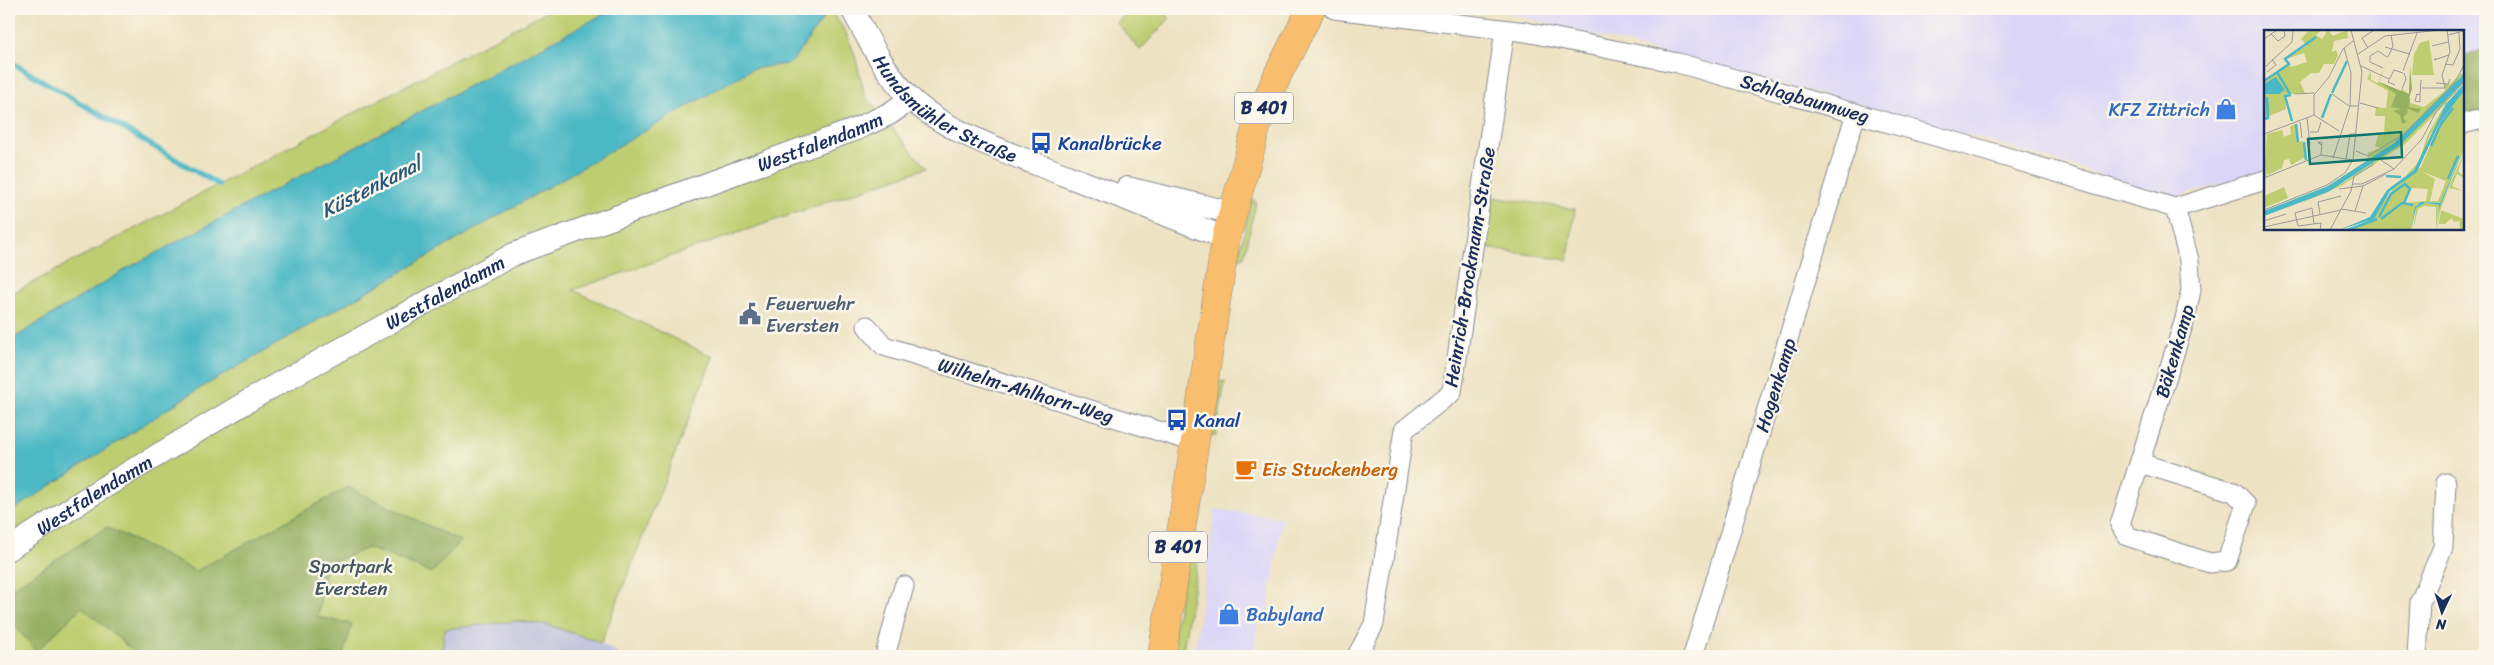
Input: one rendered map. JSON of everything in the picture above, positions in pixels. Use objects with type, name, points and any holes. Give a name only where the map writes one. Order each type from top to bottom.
[{"type":"main road","name":"B 401","points":[[1162,656],[1194,442],[1230,225],[1257,125],[1278,74],[1311,9]]},
{"type":"street","name":"Schlagbaumweg","points":[[1334,9],[1505,30],[1678,63],[1856,113],[2175,208]]},
{"type":"street","name":"Hundsmühler Straße","points":[[855,14],[890,74],[911,99],[944,122],[983,142],[1068,176],[1230,225]]},
{"type":"street","name":"Heinrich-Brockmann-Straße","points":[[1357,656],[1374,624],[1404,430],[1452,392],[1505,30]]},
{"type":"street","name":"Westfalendamm","points":[[9,549],[96,492],[265,391],[514,254],[854,130],[890,114],[911,99]]},
{"type":"street","name":"Hogenkamp","points":[[1693,656],[1856,113]]},
{"type":"street","points":[[2464,124],[2485,118]]},
{"type":"street","points":[[2175,208],[2264,180]]},
{"type":"street","name":"Bäkenkamp","points":[[2140,463],[2234,492],[2246,504],[2227,562],[2210,563],[2127,536],[2120,524],[2185,319],[2191,290],[2189,260],[2175,208]]},
{"type":"street","name":"Wilhelm-Ahlhorn-Weg","points":[[867,326],[884,346],[1194,442]]},
{"type":"street","points":[[2418,656],[2420,602],[2443,547],[2446,483]]},
{"type":"street","points":[[885,656],[904,586]]},
{"type":"shaded area","points":[[1481,9],[2485,9],[2485,49],[2464,56],[2464,30],[2264,30],[2264,172],[2174,197],[1895,113],[1504,12]]},
{"type":"shaded area","points":[[1215,509],[1282,518],[1267,617],[1259,616],[1253,656],[1194,656]]},
{"type":"shaded area","points":[[516,621],[549,625],[601,643],[622,656],[441,656],[445,629]]},
{"type":"green space","points":[[551,9],[613,9],[128,268],[9,341],[9,295]]},
{"type":"green space","points":[[830,9],[846,33],[855,55],[865,96],[926,168],[573,290],[713,357],[601,643],[549,625],[516,621],[445,629],[441,656],[9,656],[9,513],[192,393],[752,69],[791,63]]},
{"type":"green space","points":[[1130,9],[1159,9],[1170,18],[1140,50],[1117,23]]},
{"type":"green space","points":[[2485,49],[2485,110],[2464,117],[2464,56]]},
{"type":"green space","points":[[1492,197],[1575,209],[1568,260],[1485,248]]},
{"type":"green space","points":[[1252,198],[1256,202],[1244,257],[1238,259]]},
{"type":"green space","points":[[1225,381],[1216,435],[1207,435],[1216,382]]},
{"type":"green space","name":"Sportpark Eversten","points":[[348,487],[460,541],[432,573],[368,548],[325,565],[318,617],[352,624],[343,656],[134,656],[133,651],[82,607],[37,651],[12,623],[9,626],[9,590],[107,527],[196,571]]},
{"type":"green space","points":[[1188,550],[1199,552],[1182,656],[1170,656]]},
{"type":"water","name":"Küstenkanal","points":[[613,9],[830,9],[791,63],[752,69],[192,393],[9,513],[9,341],[128,268]]},
{"type":"waterway","points":[[9,61],[219,185]]},
{"type":"place","name":"KFZ Zittrich","points":[[2226,109]]},
{"type":"place","name":"Kanalbrücke","points":[[1041,143]]},
{"type":"place","name":"Feuerwehr Eversten","points":[[750,314]]},
{"type":"place","name":"Kanal","points":[[1177,420]]},
{"type":"place","name":"Eis Stuckenberg","points":[[1246,469]]},
{"type":"place","name":"Babyland","points":[[1229,614]]}]
